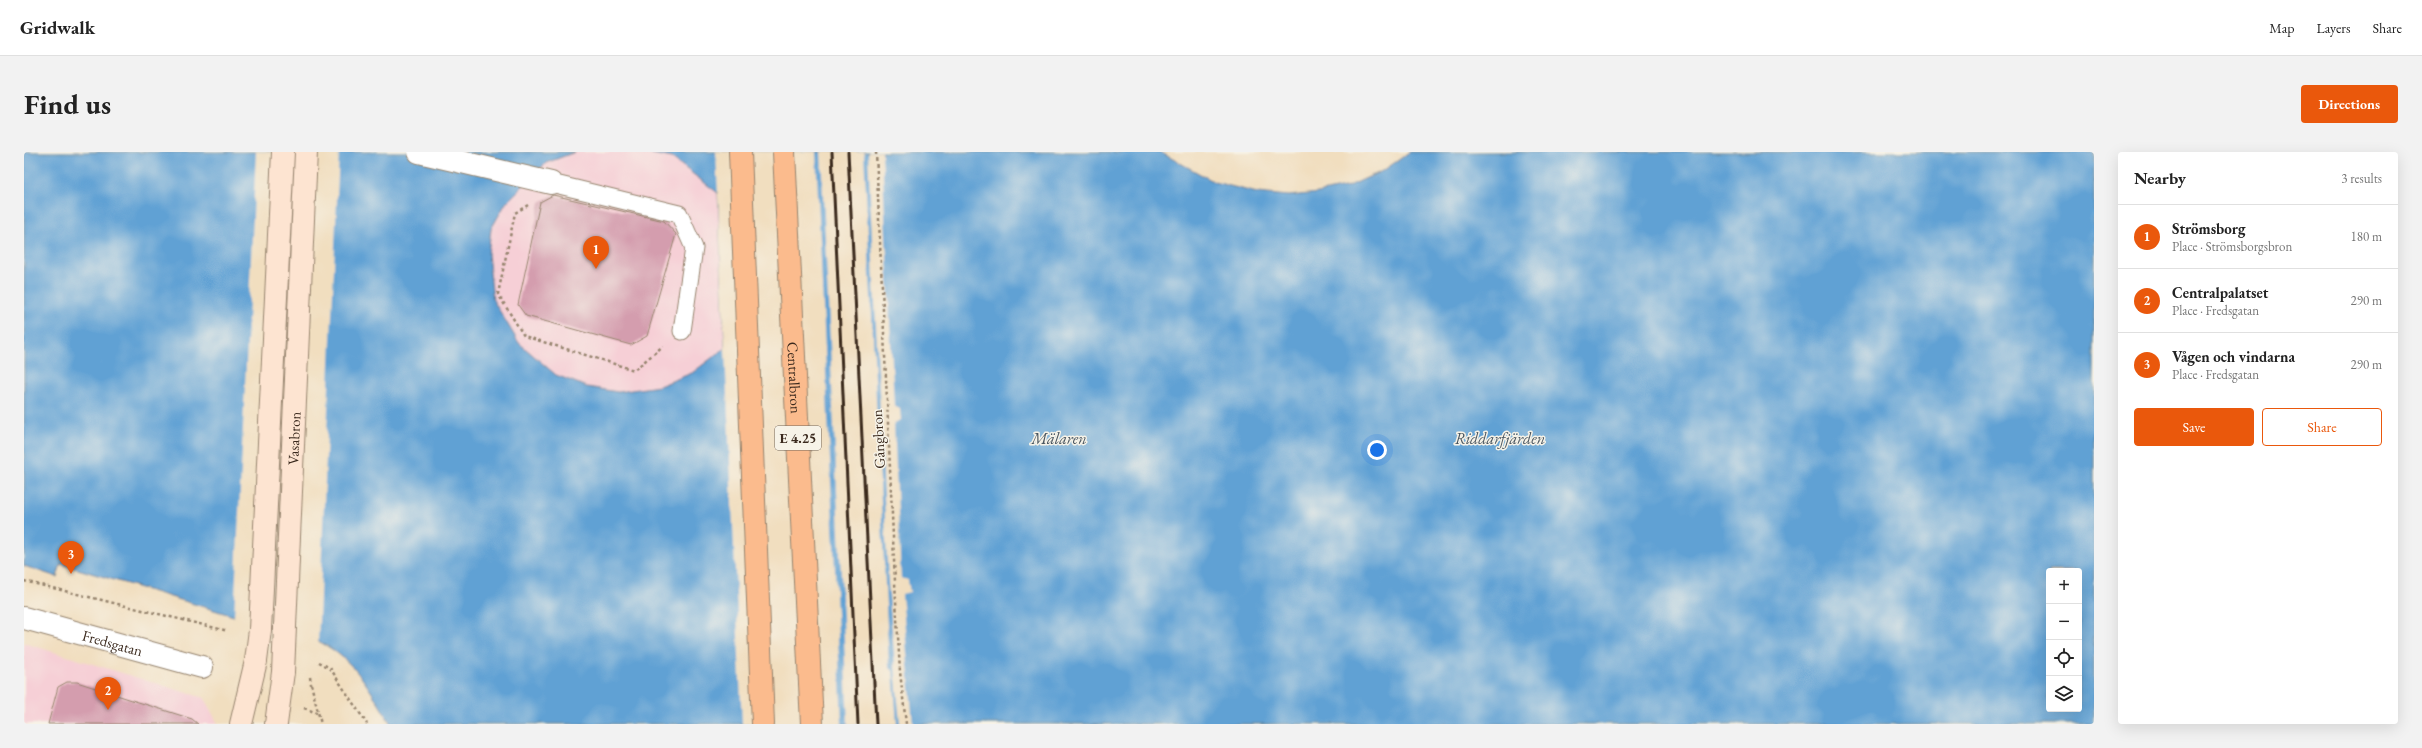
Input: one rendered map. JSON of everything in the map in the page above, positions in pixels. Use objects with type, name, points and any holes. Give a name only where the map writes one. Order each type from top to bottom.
[{"type":"highway","points":[[740,152],[763,724]]},
{"type":"highway","name":"Centralbron","points":[[784,152],[812,724]]},
{"type":"street","name":"Vasabron","points":[[242,721],[256,661],[260,630],[283,152]]},
{"type":"street","name":"Vasabron","points":[[276,724],[283,672],[306,152]]},
{"type":"street","points":[[419,152],[556,184]]},
{"type":"street","name":"Fredsgatan","points":[[24,618],[202,667]]},
{"type":"lane","points":[[556,184],[679,214],[694,248],[682,331]]},
{"type":"path","name":"Gångbron","points":[[876,152],[895,582],[900,672],[906,724]]},
{"type":"path","points":[[556,184],[515,213],[498,294],[524,336],[634,370],[682,331]]},
{"type":"path","points":[[24,581],[228,631]]},
{"type":"path","points":[[319,662],[330,668],[367,724]]},
{"type":"path","points":[[311,684],[317,713],[321,724]]},
{"type":"shaded area","points":[[575,152],[642,152],[672,158],[718,193],[725,348],[692,373],[659,386],[618,392],[587,387],[556,375],[519,343],[493,300],[488,254],[491,229],[506,203],[546,163]]},
{"type":"shaded area","points":[[24,643],[204,698],[218,724],[24,724]]},
{"type":"water","name":"Riddarfjärden","points":[[24,152],[575,152],[546,163],[506,203],[491,229],[488,254],[493,300],[519,343],[556,375],[587,387],[618,392],[659,386],[692,373],[725,348],[718,193],[672,158],[642,152],[1160,152],[1215,182],[1257,193],[1289,196],[1318,193],[1349,186],[1384,170],[1410,152],[2094,152],[2094,724],[391,724],[362,678],[344,658],[320,642],[61,564],[57,577],[24,566]]},
{"type":"pier","points":[[256,152],[339,152],[318,644],[234,618]]},
{"type":"pier","points":[[716,152],[816,152],[842,724],[742,724]]},
{"type":"pier","points":[[821,152],[864,152],[889,666],[893,671],[897,724],[848,724]]},
{"type":"pier","points":[[868,152],[882,152],[894,406],[900,409],[901,420],[894,423],[901,578],[908,580],[910,592],[902,594],[913,724],[900,724],[888,583]]},
{"type":"building","points":[[553,195],[664,221],[676,234],[647,336],[631,345],[526,316],[518,305],[540,202]]},
{"type":"building","points":[[67,682],[77,682],[192,719],[198,724],[48,724],[58,687]]},
{"type":"railway","points":[[832,152],[858,724]]},
{"type":"railway","points":[[848,152],[876,724]]},
{"type":"place","name":"Strömsborg","points":[[596,269]]},
{"type":"place","name":"Vågen och vindarna","points":[[71,574]]},
{"type":"place","name":"Centralpalatset","points":[[108,710]]},
{"type":"water label","name":"Mälaren","points":[[1059,438]]}]
